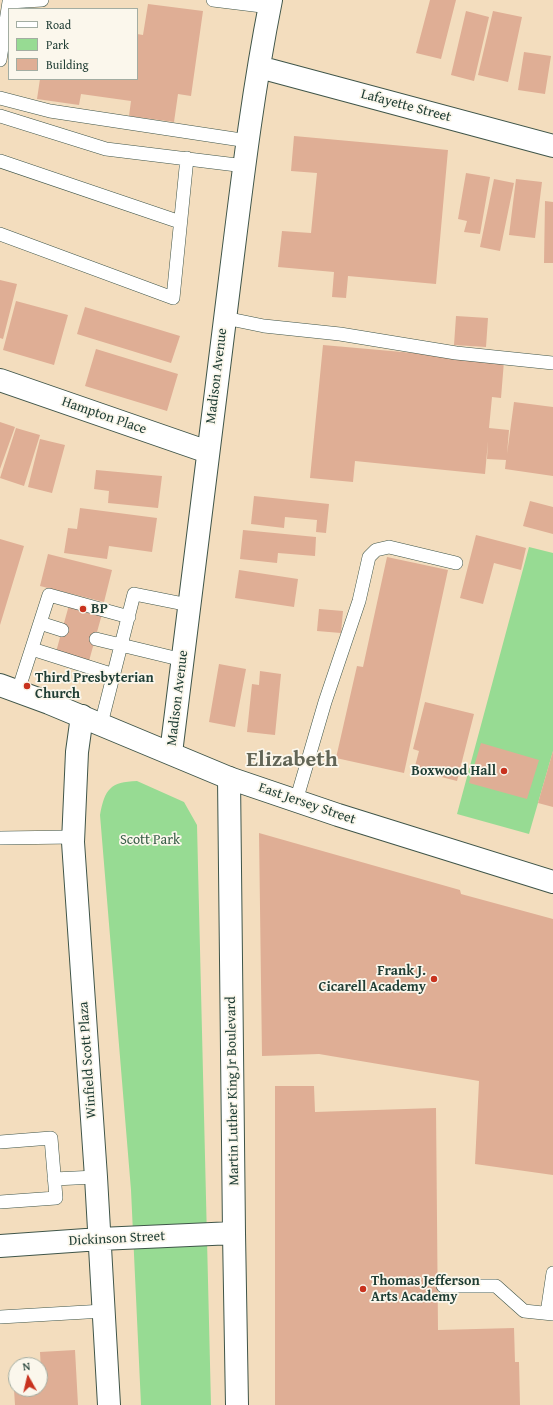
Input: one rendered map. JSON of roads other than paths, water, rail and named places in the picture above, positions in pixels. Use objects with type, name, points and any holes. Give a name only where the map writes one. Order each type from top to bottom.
[{"type":"street","name":"Madison Avenue","points":[[171,753],[248,141],[270,4]]},
{"type":"street","name":"Lafayette Street","points":[[259,67],[553,146]]},
{"type":"street","name":"Hampton Place","points":[[0,380],[208,452]]},
{"type":"street","name":"East Jersey Street","points":[[9,688],[92,720],[230,778],[338,816],[553,882]]},
{"type":"street","name":"Winfield Scott Plaza","points":[[92,720],[77,752],[74,837],[100,1239],[109,1405]]},
{"type":"street","name":"Martin Luther King Jr Boulevard","points":[[230,778],[234,1233],[238,1405]]},
{"type":"street","name":"Dickinson Street","points":[[0,1246],[100,1239],[234,1233]]},
{"type":"lane","points":[[8,8],[9,2],[42,0]]},
{"type":"lane","points":[[213,0],[270,4]]},
{"type":"lane","points":[[0,60],[8,8]]},
{"type":"lane","points":[[0,98],[50,112],[248,141]]},
{"type":"lane","points":[[0,116],[106,149],[245,166]]},
{"type":"lane","points":[[0,234],[173,298],[187,158]]},
{"type":"lane","points":[[0,161],[180,222]]},
{"type":"lane","points":[[225,318],[264,326],[340,334],[456,353],[553,363]]},
{"type":"lane","points":[[296,801],[325,702],[359,601],[370,557],[376,550],[389,547],[456,563]]},
{"type":"lane","points":[[92,720],[114,675],[134,594],[189,605]]},
{"type":"lane","points":[[9,688],[32,649],[49,595],[129,617]]},
{"type":"lane","points":[[40,624],[62,630]]},
{"type":"lane","points":[[96,639],[183,660]]},
{"type":"lane","points":[[32,649],[114,675]]},
{"type":"lane","points":[[0,838],[74,837]]},
{"type":"lane","points":[[0,1142],[51,1138],[56,1198],[0,1202]]},
{"type":"lane","points":[[54,1179],[96,1177]]},
{"type":"lane","points":[[443,1286],[496,1286],[524,1311],[550,1313],[553,1273]]},
{"type":"lane","points":[[0,1316],[104,1311]]},
{"type":"place","name":"BP","points":[[83,609]]},
{"type":"place","name":"Third Presbyterian Church","points":[[27,686]]},
{"type":"place","name":"Boxwood Hall","points":[[504,771]]},
{"type":"place","name":"Frank J. Cicarell Academy","points":[[434,979]]},
{"type":"place","name":"Thomas Jefferson Arts Academy","points":[[363,1289]]},
{"type":"district","name":"Elizabeth","points":[[292,760]]},
{"type":"park label","name":"Scott Park","points":[[150,840]]}]
